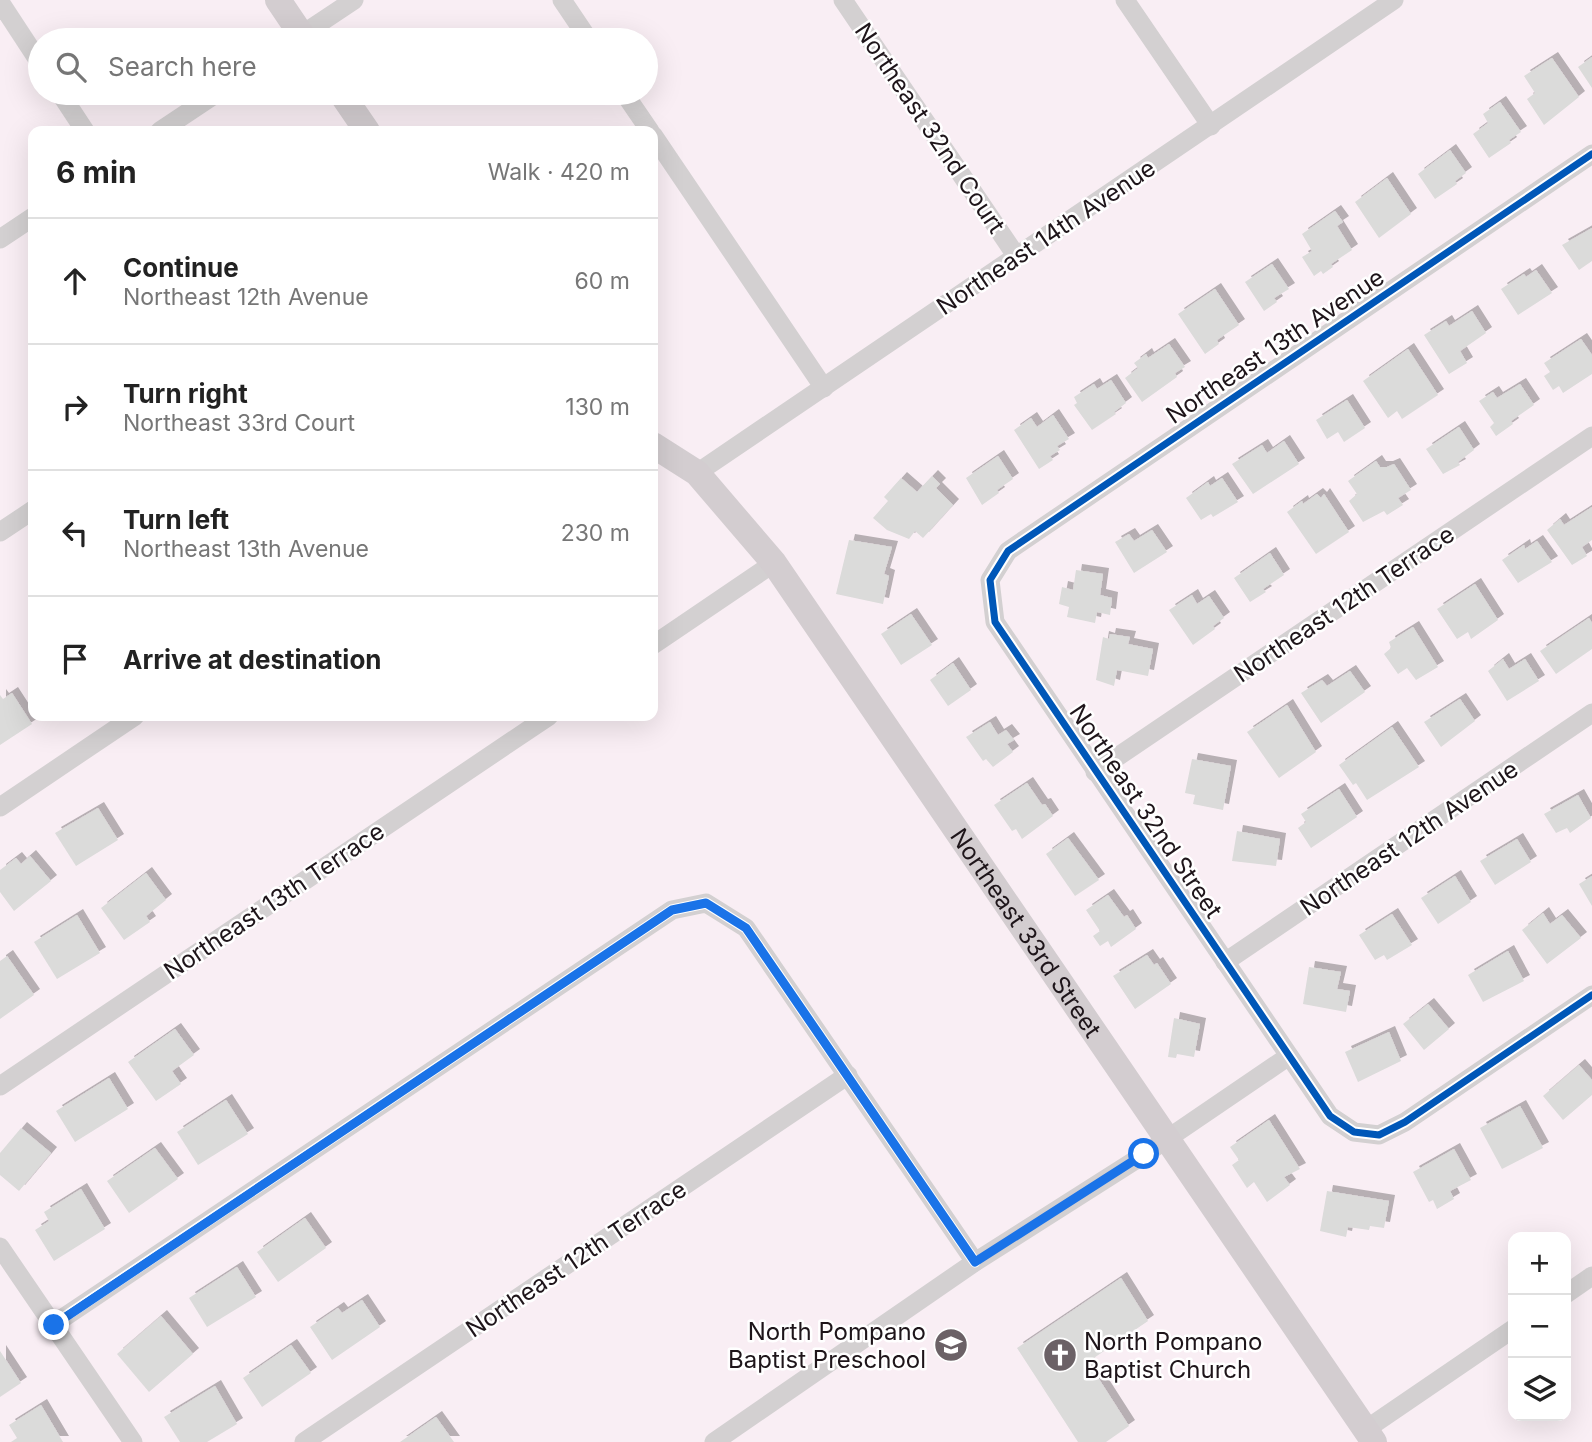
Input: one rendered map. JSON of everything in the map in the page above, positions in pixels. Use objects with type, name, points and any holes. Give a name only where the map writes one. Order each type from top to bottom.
[{"type":"street","points":[[278,0],[294,28]]},
{"type":"street","points":[[315,28],[354,0]]},
{"type":"street","points":[[562,0],[581,28]]},
{"type":"street","name":"Northeast 32nd Court","points":[[843,0],[1017,257]]},
{"type":"street","points":[[1125,0],[1211,126]]},
{"type":"street","name":"Northeast 14th Avenue","points":[[697,473],[1394,0]]},
{"type":"street","points":[[0,2],[28,45]]},
{"type":"street","points":[[68,105],[82,126]]},
{"type":"street","points":[[168,126],[199,105]]},
{"type":"street","points":[[349,105],[364,126]]},
{"type":"street","points":[[632,105],[646,126]]},
{"type":"street","points":[[658,143],[824,388]]},
{"type":"street","name":"Northeast 13th Avenue","points":[[990,580],[1008,551],[1592,154]]},
{"type":"street","points":[[0,239],[28,220]]},
{"type":"street","name":"Northeast 12th Terrace","points":[[1095,772],[1592,436]]},
{"type":"street","name":"Northeast 33rd Street","points":[[658,448],[697,473],[774,563],[1369,1436]]},
{"type":"street","points":[[0,532],[28,513]]},
{"type":"street","points":[[658,642],[774,563]]},
{"type":"street","name":"Northeast 32nd Street","points":[[990,580],[995,622],[1330,1116],[1353,1132],[1379,1135],[1405,1122],[1592,995]]},
{"type":"street","name":"Northeast 12th Avenue","points":[[1225,962],[1592,713]]},
{"type":"street","points":[[0,807],[128,721]]},
{"type":"street","name":"Northeast 13th Terrace","points":[[0,1086],[542,721]]},
{"type":"street","points":[[54,1325],[672,910],[706,903],[746,928],[975,1262]]},
{"type":"street","points":[[714,1442],[975,1262],[1166,1140],[1289,1056]]},
{"type":"street","name":"Northeast 12th Terrace","points":[[304,1442],[848,1076]]},
{"type":"street","points":[[0,1247],[133,1442]]},
{"type":"street","points":[[1571,1291],[1592,1276]]},
{"type":"street","points":[[1369,1436],[1508,1333]]},
{"type":"building","points":[[1592,57],[1592,88],[1578,67]]},
{"type":"building","points":[[1552,58],[1579,97],[1544,125],[1527,99],[1535,93],[1524,76]]},
{"type":"building","points":[[1500,102],[1521,132],[1509,140],[1511,143],[1489,158],[1473,134],[1488,123],[1483,114]]},
{"type":"building","points":[[1450,150],[1466,173],[1455,181],[1457,184],[1435,199],[1418,174]]},
{"type":"building","points":[[1387,178],[1411,214],[1379,238],[1355,202]]},
{"type":"building","points":[[1335,211],[1343,222],[1337,226],[1352,250],[1331,264],[1333,267],[1323,274],[1321,271],[1314,276],[1302,257],[1312,251],[1302,234]]},
{"type":"building","points":[[1592,228],[1592,261],[1579,270],[1562,245]]},
{"type":"building","points":[[1272,264],[1289,289],[1274,298],[1277,302],[1264,311],[1245,282]]},
{"type":"building","points":[[1536,270],[1552,293],[1518,315],[1501,289],[1524,274],[1526,277]]},
{"type":"building","points":[[1215,289],[1239,325],[1217,340],[1219,344],[1205,354],[1178,314]]},
{"type":"building","points":[[1472,311],[1486,333],[1460,351],[1467,363],[1449,374],[1424,335],[1446,321],[1449,326]]},
{"type":"building","points":[[1581,339],[1592,355],[1592,374],[1563,393],[1559,386],[1553,390],[1544,376],[1550,372],[1544,363]]},
{"type":"building","points":[[1169,344],[1185,367],[1175,373],[1177,377],[1142,402],[1125,378],[1138,368],[1134,363],[1146,354],[1148,358]]},
{"type":"building","points":[[1408,349],[1438,395],[1402,419],[1397,411],[1388,418],[1363,381]]},
{"type":"building","points":[[1111,380],[1126,403],[1114,412],[1116,414],[1092,430],[1074,405],[1077,403],[1074,397],[1094,384],[1097,389]]},
{"type":"building","points":[[1520,384],[1534,405],[1511,421],[1513,424],[1496,436],[1490,427],[1494,423],[1479,401],[1493,392],[1497,398]]},
{"type":"building","points":[[1347,400],[1365,428],[1344,442],[1338,432],[1327,439],[1316,420]]},
{"type":"building","points":[[1053,415],[1069,439],[1057,446],[1060,450],[1050,456],[1053,460],[1039,469],[1014,430],[1031,418],[1037,427]]},
{"type":"building","points":[[1459,427],[1474,450],[1458,462],[1460,465],[1443,474],[1426,449]]},
{"type":"building","points":[[1284,441],[1299,464],[1253,494],[1232,464],[1262,445],[1267,453]]},
{"type":"building","points":[[998,456],[1013,479],[982,505],[966,478]]},
{"type":"building","points":[[1376,461],[1380,467],[1394,464],[1411,490],[1398,498],[1403,505],[1387,515],[1384,511],[1363,522],[1349,501],[1357,494],[1348,481]]},
{"type":"building","points":[[932,476],[940,484],[936,488],[953,505],[923,538],[915,531],[909,539],[887,530],[873,518],[888,501],[884,497],[901,478],[917,492]]},
{"type":"building","points":[[1222,478],[1238,502],[1213,517],[1211,514],[1201,520],[1186,498],[1208,482],[1210,486]]},
{"type":"building","points":[[1317,494],[1321,498],[1324,494],[1349,532],[1316,554],[1287,512]]},
{"type":"building","points":[[1592,507],[1592,540],[1582,547],[1587,556],[1572,565],[1547,530],[1560,519],[1564,525]]},
{"type":"building","points":[[1152,530],[1167,552],[1134,573],[1115,542],[1129,534],[1134,541]]},
{"type":"building","points":[[849,540],[892,547],[884,574],[889,576],[883,604],[836,594]]},
{"type":"building","points":[[1537,541],[1552,562],[1518,583],[1502,560],[1524,545],[1525,549]]},
{"type":"building","points":[[1270,553],[1284,575],[1263,589],[1266,592],[1250,602],[1234,578]]},
{"type":"building","points":[[1076,570],[1103,574],[1100,595],[1112,598],[1110,615],[1097,612],[1095,623],[1067,617],[1069,607],[1059,604],[1062,587],[1073,590]]},
{"type":"building","points":[[1475,584],[1498,620],[1471,639],[1468,632],[1457,639],[1437,609]]},
{"type":"building","points":[[1192,595],[1197,604],[1209,596],[1224,618],[1213,626],[1215,629],[1193,645],[1169,610]]},
{"type":"building","points":[[911,614],[932,645],[901,665],[881,634]]},
{"type":"building","points":[[1589,618],[1592,623],[1592,649],[1556,674],[1540,651]]},
{"type":"building","points":[[1413,627],[1438,667],[1416,680],[1407,668],[1398,674],[1384,654],[1391,648],[1389,642]]},
{"type":"building","points":[[1110,634],[1130,637],[1128,644],[1153,649],[1148,676],[1117,670],[1114,686],[1096,680],[1103,637],[1109,639]]},
{"type":"building","points":[[1503,659],[1509,669],[1525,659],[1539,681],[1507,701],[1488,671]]},
{"type":"building","points":[[953,663],[971,690],[948,706],[930,680]]},
{"type":"building","points":[[1350,671],[1365,692],[1321,723],[1301,693],[1322,680],[1327,686]]},
{"type":"building","points":[[12,693],[32,724],[0,745],[0,695],[3,699]]},
{"type":"building","points":[[1460,699],[1475,721],[1441,747],[1424,722]]},
{"type":"building","points":[[1287,705],[1316,752],[1279,778],[1247,732]]},
{"type":"building","points":[[990,722],[998,735],[1006,730],[1014,740],[1007,744],[1013,752],[993,767],[986,759],[983,761],[966,737]]},
{"type":"building","points":[[1392,727],[1419,767],[1367,800],[1339,765]]},
{"type":"building","points":[[1192,759],[1231,766],[1223,810],[1193,804],[1195,795],[1185,793]]},
{"type":"building","points":[[1027,783],[1053,816],[1022,839],[1016,829],[1012,831],[994,805]]},
{"type":"building","points":[[1339,789],[1357,817],[1311,848],[1298,828],[1306,822],[1301,814]]},
{"type":"building","points":[[1578,795],[1591,818],[1570,833],[1567,828],[1556,833],[1544,814]]},
{"type":"building","points":[[98,808],[118,840],[76,866],[55,833]]},
{"type":"building","points":[[1237,831],[1280,839],[1276,866],[1232,861]]},
{"type":"building","points":[[1068,838],[1099,880],[1075,896],[1046,854]]},
{"type":"building","points":[[1517,839],[1531,862],[1495,885],[1480,861]]},
{"type":"building","points":[[30,856],[51,881],[14,911],[0,892],[0,870],[16,858],[21,864]]},
{"type":"building","points":[[146,873],[166,900],[146,916],[150,922],[124,940],[101,908]]},
{"type":"building","points":[[1455,876],[1471,902],[1438,924],[1421,898]]},
{"type":"building","points":[[1592,876],[1592,906],[1579,884]]},
{"type":"building","points":[[1108,895],[1136,929],[1111,947],[1108,941],[1100,946],[1093,936],[1100,931],[1086,910]]},
{"type":"building","points":[[1543,913],[1550,924],[1562,915],[1581,938],[1547,964],[1522,930]]},
{"type":"building","points":[[1392,914],[1412,945],[1387,960],[1384,955],[1375,960],[1359,935]]},
{"type":"building","points":[[77,915],[100,953],[57,979],[34,942]]},
{"type":"building","points":[[1508,951],[1524,981],[1483,1002],[1468,975]]},
{"type":"building","points":[[1147,955],[1154,965],[1157,963],[1171,984],[1135,1009],[1113,976]]},
{"type":"building","points":[[7,956],[34,995],[0,1019],[0,961]]},
{"type":"building","points":[[1309,967],[1341,972],[1337,989],[1350,991],[1346,1012],[1303,1004]]},
{"type":"building","points":[[1428,1004],[1449,1029],[1424,1050],[1403,1024]]},
{"type":"building","points":[[1174,1018],[1200,1024],[1194,1057],[1177,1054],[1176,1058],[1168,1057]]},
{"type":"building","points":[[175,1029],[194,1055],[172,1071],[181,1084],[156,1101],[128,1062]]},
{"type":"building","points":[[1389,1032],[1401,1061],[1358,1082],[1345,1052]]},
{"type":"building","points":[[1579,1065],[1592,1080],[1592,1095],[1563,1120],[1543,1096]]},
{"type":"building","points":[[109,1078],[128,1109],[75,1142],[56,1111]]},
{"type":"building","points":[[226,1100],[248,1134],[198,1165],[177,1132]]},
{"type":"building","points":[[1520,1106],[1543,1148],[1502,1169],[1480,1128]]},
{"type":"building","points":[[1269,1120],[1300,1169],[1284,1177],[1290,1185],[1267,1202],[1254,1182],[1247,1188],[1232,1165],[1239,1160],[1230,1147]]},
{"type":"building","points":[[21,1128],[51,1153],[19,1191],[0,1175],[0,1153]]},
{"type":"building","points":[[155,1148],[178,1179],[129,1213],[107,1181]]},
{"type":"building","points":[[1454,1149],[1471,1180],[1450,1191],[1454,1199],[1437,1209],[1433,1200],[1429,1202],[1413,1172]]},
{"type":"building","points":[[81,1189],[105,1229],[54,1261],[35,1230],[49,1221],[44,1212]]},
{"type":"building","points":[[1327,1191],[1389,1201],[1384,1228],[1370,1226],[1369,1230],[1348,1227],[1346,1237],[1320,1231]]},
{"type":"building","points":[[305,1218],[326,1248],[278,1282],[257,1252]]},
{"type":"building","points":[[237,1267],[256,1297],[207,1327],[189,1298]]},
{"type":"building","name":"North Pompano Baptist Church","points":[[1121,1278],[1148,1321],[1088,1362],[1129,1426],[1106,1442],[1078,1442],[1017,1348]]},
{"type":"building","points":[[362,1300],[380,1327],[332,1360],[310,1327],[338,1308],[342,1313]]},
{"type":"building","points":[[161,1316],[193,1354],[149,1392],[117,1354]]},
{"type":"building","points":[[291,1345],[311,1373],[262,1407],[243,1378]]},
{"type":"building","points":[[0,1351],[21,1383],[0,1397]]},
{"type":"building","points":[[215,1386],[237,1424],[207,1442],[180,1442],[164,1417]]},
{"type":"building","points":[[41,1405],[63,1442],[11,1442],[17,1438],[9,1425]]},
{"type":"building","points":[[436,1417],[454,1442],[400,1442]]},
{"type":"cycle path","points":[[1592,154],[1008,551],[990,580],[995,622],[1330,1116],[1354,1132],[1379,1135],[1405,1122],[1592,995]]},
{"type":"cycle path","points":[[54,1324],[672,910],[706,903],[746,928],[975,1262]]},
{"type":"place","name":"North Pompano Baptist Preschool","points":[[951,1345]]},
{"type":"place","name":"North Pompano Baptist Church","points":[[1060,1355]]},
{"type":"route","points":[[54,1325],[672,910],[706,903],[746,928],[975,1262],[1144,1154]]}]
